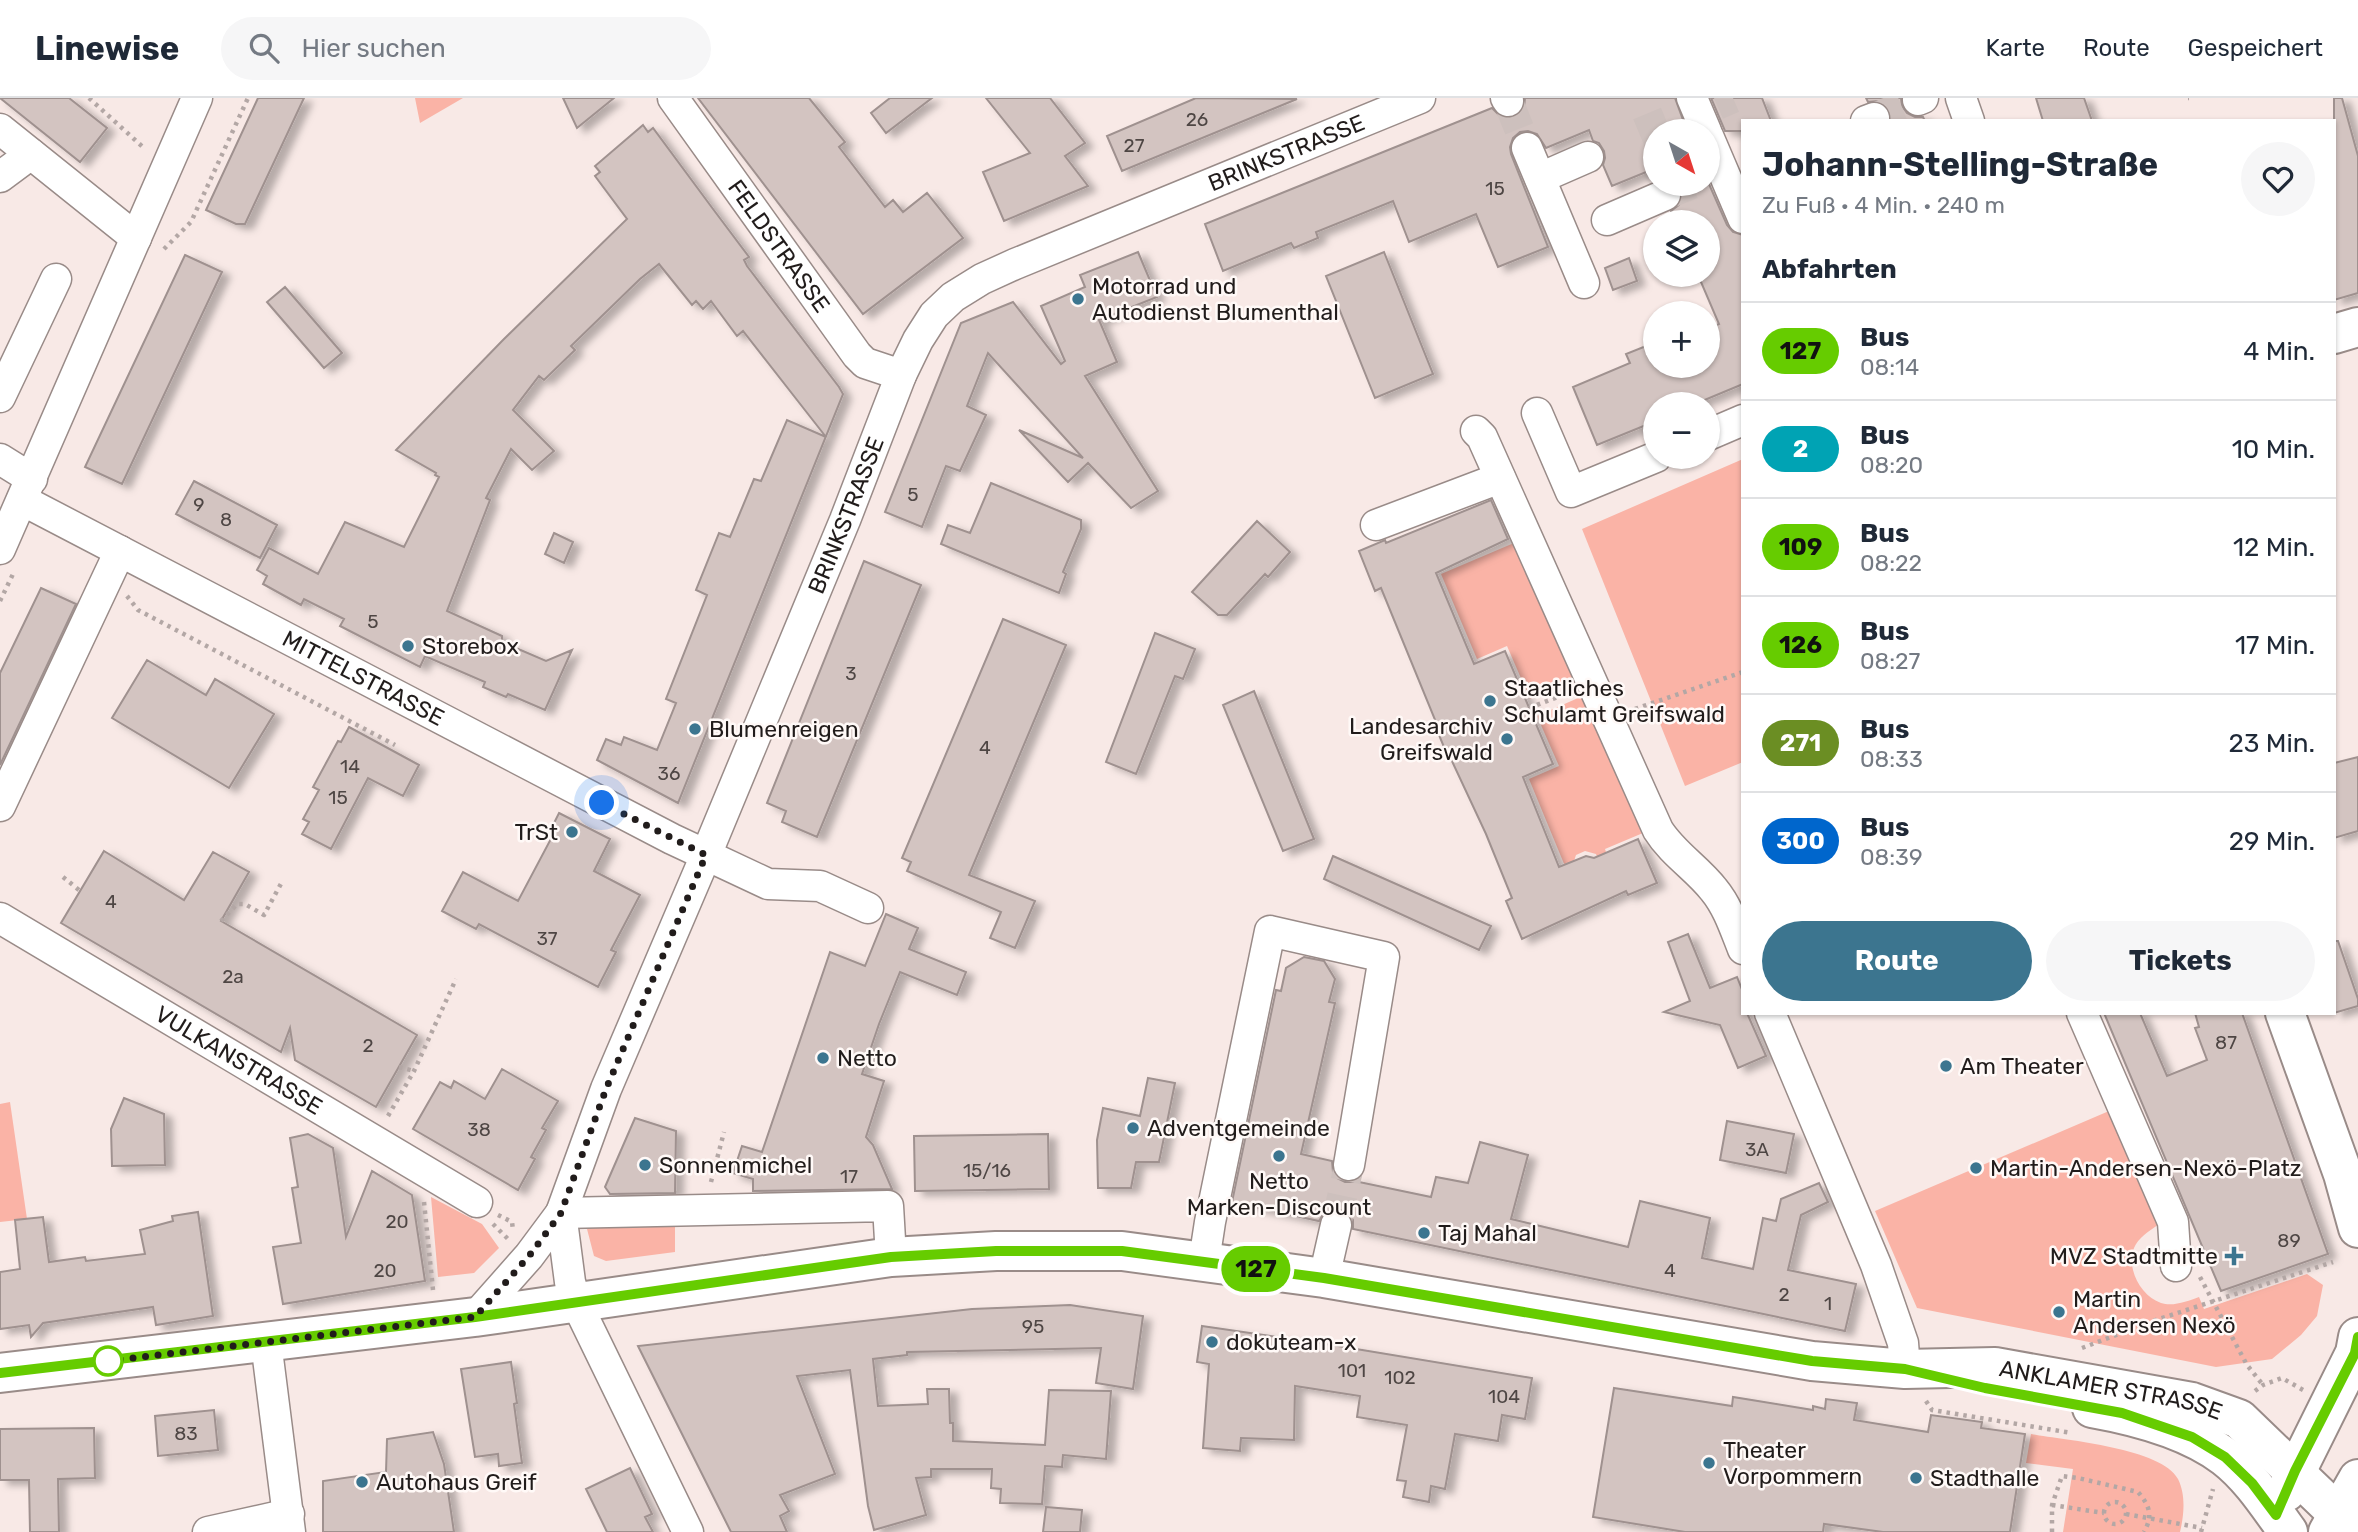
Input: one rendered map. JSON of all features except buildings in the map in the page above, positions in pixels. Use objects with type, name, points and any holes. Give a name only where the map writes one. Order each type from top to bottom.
[{"type":"main road","points":[[2336,333],[2358,327]]},
{"type":"main road","points":[[2286,1015],[2343,1174],[2358,1228]]},
{"type":"main road","name":"ANKLAMER STRASSE","points":[[0,1373],[475,1317],[891,1257],[996,1251],[1122,1251],[1324,1278],[1798,1359],[1905,1369],[1995,1367],[2192,1402],[2239,1419],[2295,1471],[2339,1526]]},
{"type":"main road","points":[[2277,1526],[2295,1471],[2355,1353],[2358,1337]]},
{"type":"main road","name":"ANKLAMER STRASSE","points":[[1905,1369],[1985,1388],[2122,1413],[2192,1437],[2225,1457],[2252,1483],[2277,1526]]},
{"type":"main road","points":[[2339,1526],[2358,1479]]},
{"type":"street","points":[[0,548],[197,98]]},
{"type":"street","name":"FELDSTRASSE","points":[[673,98],[856,355],[866,363],[901,375]]},
{"type":"street","name":"BRINKSTRASSE","points":[[475,1317],[529,1256],[561,1213],[606,1089],[845,520],[901,375],[934,315],[953,298],[982,279],[1420,98]]},
{"type":"street","points":[[1961,98],[1968,119]]},
{"type":"street","points":[[0,129],[136,238]]},
{"type":"street","points":[[1527,148],[1584,283]]},
{"type":"street","points":[[0,177],[31,154]]},
{"type":"street","points":[[1539,177],[1588,157]]},
{"type":"street","points":[[1720,182],[1741,215]]},
{"type":"street","points":[[1608,220],[1663,196]]},
{"type":"street","points":[[0,397],[57,279]]},
{"type":"street","points":[[1536,412],[1571,492],[1643,462]]},
{"type":"street","points":[[1720,430],[1741,421]]},
{"type":"street","points":[[1476,431],[1482,437],[1658,830],[1671,849],[1713,888],[1734,903],[1741,939]]},
{"type":"street","name":"MITTELSTRASSE","points":[[0,459],[27,490],[114,562],[768,884],[820,886],[868,908]]},
{"type":"street","points":[[1376,525],[1500,478]]},
{"type":"street","points":[[0,806],[114,562]]},
{"type":"street","name":"VULKANSTRASSE","points":[[0,918],[478,1202]]},
{"type":"street","points":[[1204,1261],[1270,931],[1384,957],[1349,1165]]},
{"type":"street","points":[[1771,1015],[1876,1265],[1903,1343],[1905,1369]]},
{"type":"street","points":[[2083,1015],[2173,1222],[2186,1267]]},
{"type":"street","points":[[561,1213],[888,1206],[891,1257]]},
{"type":"street","name":"BRINKSTRASSE","points":[[561,1213],[570,1282],[576,1302],[688,1532]]},
{"type":"street","points":[[1324,1278],[1336,1225]]},
{"type":"street","points":[[208,1532],[289,1523],[266,1342]]},
{"type":"path","points":[[89,98],[151,155]]},
{"type":"path","points":[[114,562],[138,610],[395,745]]},
{"type":"path","points":[[1608,718],[1741,673]]},
{"type":"path","points":[[1529,708],[1593,684]]},
{"type":"path","points":[[63,877],[79,890]]},
{"type":"path","points":[[221,921],[237,904],[244,904],[264,915],[284,880]]},
{"type":"path","points":[[373,1140],[414,1071],[456,979]]},
{"type":"path","points":[[399,1067],[414,1071]]},
{"type":"path","points":[[703,1209],[723,1132]]},
{"type":"path","points":[[424,1198],[433,1291]]},
{"type":"path","points":[[478,1202],[512,1223],[515,1235]]},
{"type":"path","points":[[2078,1350],[2152,1321],[2333,1262]]},
{"type":"path","points":[[2186,1267],[2213,1301],[2247,1365],[2263,1385]]},
{"type":"path","points":[[2052,1532],[2052,1505],[2062,1476],[2138,1492],[2149,1508],[2151,1518],[2144,1532]]},
{"type":"path","points":[[2116,1502],[2122,1504],[2126,1514],[2124,1520],[2115,1524],[2106,1520],[2104,1513],[2109,1504],[2116,1502]]},
{"type":"path","points":[[2052,1505],[2104,1513]]},
{"type":"path","points":[[2126,1514],[2203,1528]]},
{"type":"shaded area","points":[[415,98],[463,98],[420,123]]},
{"type":"shaded area","points":[[1741,460],[1741,763],[1685,786],[1582,529]]},
{"type":"shaded area","points":[[1514,543],[1578,679],[1530,699],[1507,646],[1477,659],[1441,574]]},
{"type":"shaded area","points":[[1585,695],[1643,833],[1605,849],[1607,855],[1598,859],[1596,854],[1585,851],[1576,855],[1567,871],[1529,779],[1559,766],[1537,716]]},
{"type":"shaded area","points":[[10,1102],[27,1219],[0,1222],[0,1104]]},
{"type":"shaded area","points":[[2109,1111],[2158,1225],[2138,1241],[2132,1256],[2137,1281],[2147,1294],[2161,1303],[2170,1304],[2199,1297],[2204,1309],[2307,1274],[2323,1285],[2317,1316],[2301,1335],[2272,1359],[2216,1367],[1917,1308],[1875,1211]]},
{"type":"shaded area","points":[[431,1197],[482,1224],[499,1248],[474,1273],[438,1277]]},
{"type":"shaded area","points":[[675,1218],[675,1252],[606,1261],[594,1256],[587,1229],[594,1219]]},
{"type":"shaded area","points":[[2031,1434],[2111,1447],[2153,1460],[2168,1468],[2178,1479],[2182,1492],[2180,1532],[2063,1532],[2073,1469],[2026,1463]]},
{"type":"tunnel","points":[[1717,105],[1733,98]]},
{"type":"tunnel","points":[[1874,118],[1918,100]]},
{"type":"tunnel","points":[[1508,101],[1527,148]]},
{"type":"tunnel","points":[[1639,133],[1680,116]]},
{"type":"tunnel","points":[[1336,1225],[1349,1165]]},
{"type":"bus line","name":"127","points":[[0,1373],[475,1317],[891,1257],[996,1251],[1122,1251],[1324,1278],[1812,1361],[1905,1369],[1985,1388],[2122,1413],[2192,1437],[2225,1457],[2252,1483],[2276,1515],[2295,1471],[2355,1353],[2358,1337]]},
{"type":"place","name":"Motorrad und Autodienst Blumenthal","points":[[1078,299]]},
{"type":"place","name":"Storebox","points":[[408,646]]},
{"type":"place","name":"Staatliches Schulamt Greifswald","points":[[1490,701]]},
{"type":"place","name":"Blumenreigen","points":[[695,729]]},
{"type":"place","name":"Landesarchiv Greifswald","points":[[1507,739]]},
{"type":"place","name":"TrSt","points":[[572,832]]},
{"type":"place","name":"Netto","points":[[823,1058]]},
{"type":"place","name":"Am Theater","points":[[1946,1066]]},
{"type":"place","name":"Adventgemeinde","points":[[1133,1128]]},
{"type":"place","name":"Netto Marken-Discount","points":[[1279,1156]]},
{"type":"place","name":"Sonnenmichel","points":[[645,1165]]},
{"type":"place","name":"Martin-Andersen-Nexö-Platz","points":[[1976,1168]]},
{"type":"place","name":"Taj Mahal","points":[[1424,1233]]},
{"type":"place","name":"MVZ Stadtmitte","points":[[2234,1256]]},
{"type":"place","name":"Martin Andersen Nexö","points":[[2059,1312]]},
{"type":"place","name":"dokuteam-x","points":[[1212,1342]]},
{"type":"place","name":"Theater Vorpommern","points":[[1709,1463]]},
{"type":"place","name":"Stadthalle","points":[[1916,1478]]},
{"type":"place","name":"Autohaus Greif","points":[[362,1482]]},
{"type":"route","points":[[108,1361],[475,1317],[529,1256],[561,1213],[606,1089],[706,855],[602,803]]}]
